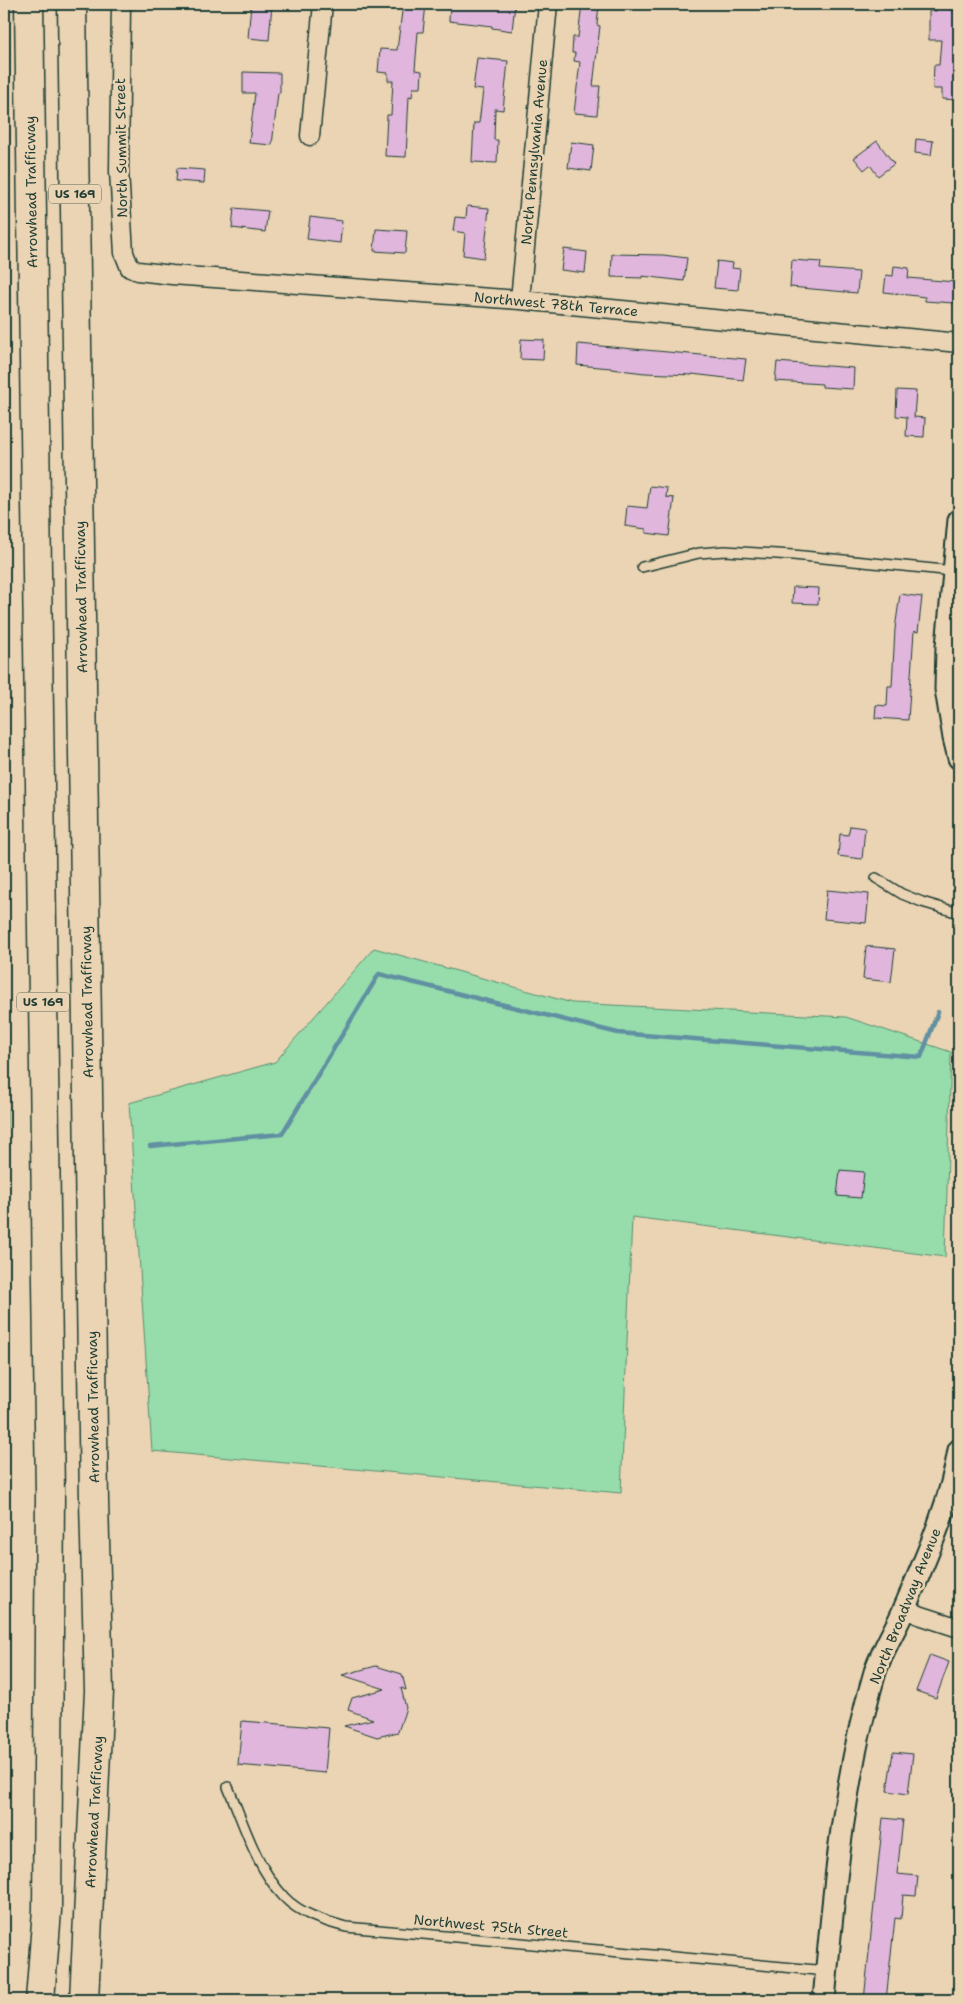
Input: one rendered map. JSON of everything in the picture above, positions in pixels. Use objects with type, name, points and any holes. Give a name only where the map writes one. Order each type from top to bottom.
[{"type":"highway","name":"Arrowhead Trafficway","points":[[29,4],[50,1494],[46,1910],[40,2000]]},
{"type":"highway","name":"Arrowhead Trafficway","points":[[72,4],[94,1491],[99,1691],[84,2000]]},
{"type":"street","name":"North Summit Street","points":[[121,4],[119,171],[124,254],[130,268],[152,273]]},
{"type":"street","points":[[310,136],[323,4]]},
{"type":"street","name":"North Pennsylvania Avenue","points":[[520,300],[548,4]]},
{"type":"street","name":"Northwest 78th Terrace","points":[[152,273],[520,300],[959,343]]},
{"type":"street","points":[[959,520],[956,576],[946,646],[946,689],[959,758]]},
{"type":"street","name":"North Broadway Avenue","points":[[824,2000],[844,1809],[857,1744],[876,1670],[905,1608],[943,1512],[959,1450]]},
{"type":"street","points":[[905,1608],[919,1615],[959,1628]]},
{"type":"lane","points":[[642,567],[699,553],[725,552],[793,554],[956,576]]},
{"type":"lane","points":[[876,878],[902,894],[922,902],[959,912]]},
{"type":"lane","name":"Northwest 75th Street","points":[[228,1787],[262,1868],[284,1897],[304,1912],[324,1921],[346,1927],[827,1971]]},
{"type":"green space","points":[[4,856],[7,906],[7,1485],[4,1484]]},
{"type":"green space","points":[[374,948],[572,1003],[846,1017],[951,1052],[945,1257],[632,1217],[621,1493],[152,1451],[129,1103],[275,1062]]},
{"type":"building","points":[[251,4],[272,4],[269,40],[248,38]]},
{"type":"building","points":[[403,4],[426,4],[423,32],[418,32],[415,70],[422,71],[421,88],[413,88],[412,97],[409,96],[406,157],[385,156],[387,115],[391,115],[393,81],[388,81],[388,73],[378,72],[380,49],[397,50]]},
{"type":"building","points":[[450,4],[515,4],[512,31],[492,28],[492,26],[449,21]]},
{"type":"building","points":[[582,4],[599,4],[597,25],[600,26],[593,86],[600,86],[597,115],[574,113],[580,62],[574,61],[575,53],[572,53],[573,37],[578,37]]},
{"type":"building","points":[[936,4],[951,4],[950,10],[959,11],[959,26],[955,26],[954,53],[959,53],[959,100],[942,99],[942,89],[933,89],[934,65],[939,65],[941,40],[929,40],[929,11],[936,11]]},
{"type":"building","points":[[477,58],[508,61],[503,110],[495,109],[494,140],[498,140],[497,163],[472,162],[474,123],[479,123],[483,90],[473,89]]},
{"type":"building","points":[[243,72],[280,73],[280,93],[278,93],[272,145],[249,143],[255,93],[243,93]]},
{"type":"building","points":[[916,139],[933,141],[931,155],[915,153]]},
{"type":"building","points":[[877,141],[894,164],[878,176],[870,165],[864,170],[854,158]]},
{"type":"building","points":[[571,142],[594,145],[591,171],[568,168]]},
{"type":"building","points":[[177,168],[205,170],[204,183],[176,181]]},
{"type":"building","points":[[467,206],[489,208],[484,258],[463,255],[465,233],[453,231],[455,217],[466,218]]},
{"type":"building","points":[[234,208],[268,211],[265,232],[232,228]]},
{"type":"building","points":[[310,217],[342,221],[340,243],[307,239]]},
{"type":"building","points":[[376,229],[407,231],[405,253],[374,251]]},
{"type":"building","points":[[564,249],[587,252],[585,273],[561,270]]},
{"type":"building","points":[[612,254],[663,255],[687,258],[684,281],[642,276],[642,278],[611,277]]},
{"type":"building","points":[[792,260],[821,262],[820,269],[859,272],[857,293],[790,287]]},
{"type":"building","points":[[717,261],[733,263],[732,268],[740,269],[738,290],[714,288]]},
{"type":"building","points":[[894,266],[909,268],[908,278],[955,282],[954,303],[925,301],[925,297],[884,292],[886,275],[893,276]]},
{"type":"building","points":[[521,339],[544,340],[543,360],[520,359]]},
{"type":"building","points":[[578,344],[746,359],[743,380],[692,374],[645,373],[577,365]]},
{"type":"building","points":[[777,362],[854,368],[853,389],[822,387],[822,384],[775,381]]},
{"type":"building","points":[[897,390],[916,391],[914,417],[925,418],[924,437],[906,436],[907,417],[896,416]]},
{"type":"building","points":[[650,486],[667,488],[666,497],[674,498],[669,536],[646,533],[646,529],[625,526],[627,506],[647,508]]},
{"type":"building","points":[[793,587],[819,588],[818,604],[792,603]]},
{"type":"building","points":[[900,594],[922,597],[918,632],[914,631],[908,720],[875,718],[876,705],[887,706],[888,686],[892,686],[895,629]]},
{"type":"building","points":[[850,826],[865,828],[862,859],[838,856],[840,834],[848,835]]},
{"type":"building","points":[[827,890],[869,894],[866,923],[824,919]]},
{"type":"building","points":[[866,946],[895,949],[891,982],[863,979]]},
{"type":"building","points":[[840,1170],[864,1172],[861,1198],[837,1196]]},
{"type":"building","points":[[930,1655],[949,1662],[936,1698],[916,1691]]},
{"type":"building","points":[[376,1666],[402,1674],[406,1690],[401,1688],[406,1708],[398,1732],[377,1737],[344,1726],[373,1719],[348,1710],[352,1698],[385,1689],[342,1675]]},
{"type":"building","points":[[242,1721],[329,1728],[325,1773],[238,1765]]},
{"type":"building","points":[[893,1752],[913,1754],[908,1794],[887,1791]]},
{"type":"building","points":[[883,1818],[903,1820],[897,1874],[918,1876],[916,1896],[903,1895],[901,1919],[895,1918],[886,2000],[864,2000]]},
{"type":"waterway","points":[[150,1146],[282,1134],[379,974],[618,1033],[921,1057],[938,1012]]}]
